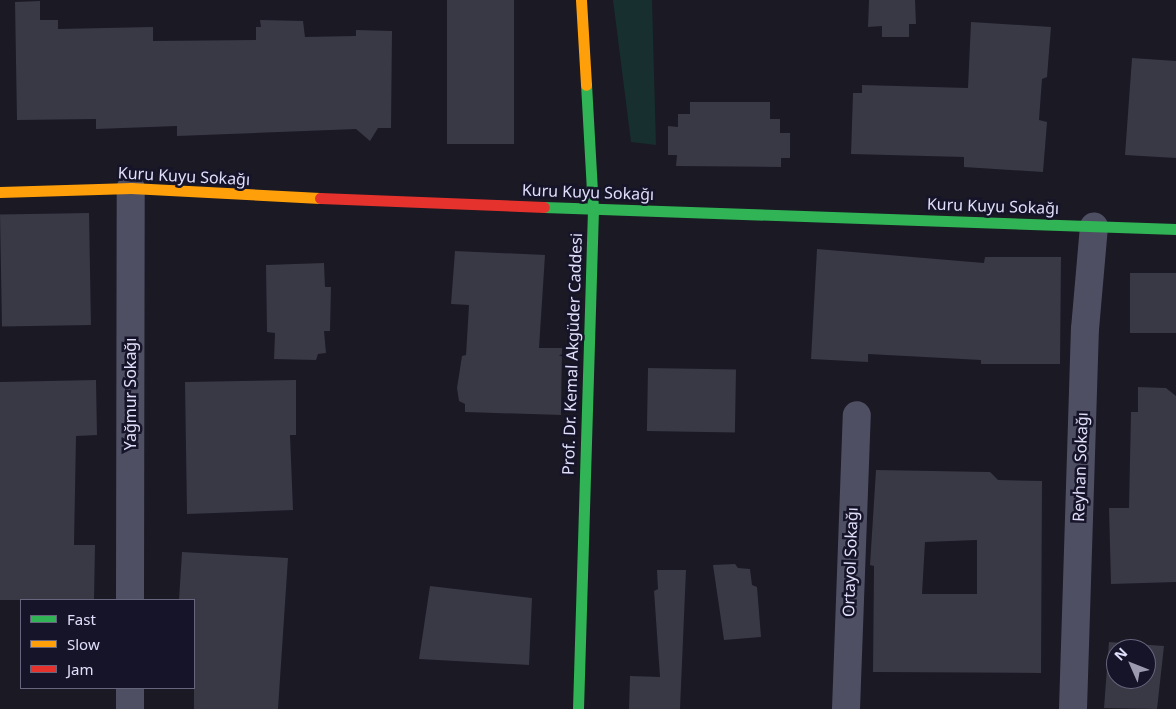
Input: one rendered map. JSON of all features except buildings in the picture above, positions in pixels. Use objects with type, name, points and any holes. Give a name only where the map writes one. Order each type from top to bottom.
[{"type":"street","name":"Prof. Dr. Kemal Akgüder Caddesi","points":[[578,709],[593,209],[581,0]]},
{"type":"street","name":"Kuru Kuyu Sokağı","points":[[0,192],[131,188],[386,202],[1176,229]]},
{"type":"street","name":"Yağmur Sokağı","points":[[130,599],[131,188]]},
{"type":"street","name":"Reyhan Sokağı","points":[[1073,709],[1085,329],[1094,226]]},
{"type":"street","name":"Ortayol Sokağı","points":[[846,709],[856,415]]},
{"type":"street","points":[[130,689],[130,709]]},
{"type":"green space","points":[[613,0],[652,0],[656,145],[631,142]]},
{"type":"traffic: fast","points":[[578,709],[593,209],[586,85]]},
{"type":"traffic: fast","points":[[544,207],[1176,229]]},
{"type":"traffic: slow","points":[[581,0],[586,85]]},
{"type":"traffic: slow","points":[[0,192],[131,188],[320,198]]},
{"type":"traffic: jam","points":[[320,198],[544,207]]}]
